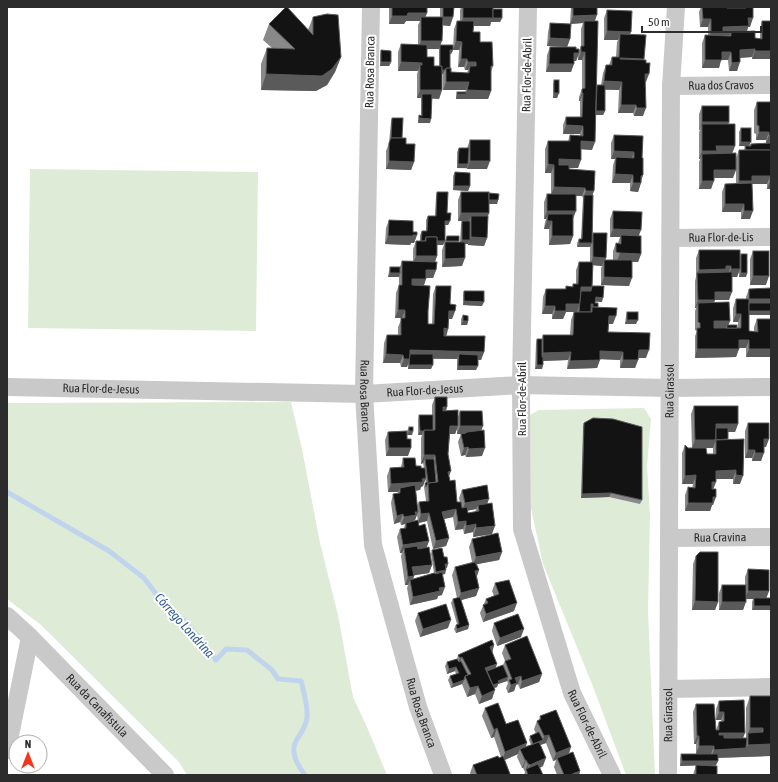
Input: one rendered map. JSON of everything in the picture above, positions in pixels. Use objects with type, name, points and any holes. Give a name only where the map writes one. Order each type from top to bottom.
[{"type":"street","name":"Rua Rosa Branca","points":[[371,7],[364,394],[373,545],[418,707],[443,775]]},
{"type":"street","name":"Rua Flor-de-Abril","points":[[528,7],[521,385],[522,529],[572,693],[612,775]]},
{"type":"street","name":"Rua Girassol","points":[[668,775],[670,689],[671,86],[676,7]]},
{"type":"street","name":"Rua dos Cravos","points":[[671,86],[771,85]]},
{"type":"street","name":"Rua Flor-de-Lis","points":[[671,238],[771,237]]},
{"type":"street","name":"Rua Flor-de-Jesus","points":[[7,387],[364,394],[521,385],[670,388],[771,387]]},
{"type":"street","name":"Rua Cravina","points":[[670,538],[771,537]]},
{"type":"street","name":"Rua da Canafistula","points":[[7,616],[30,637],[165,775]]},
{"type":"street","points":[[7,750],[30,637]]},
{"type":"street","points":[[670,689],[771,687]]},
{"type":"green space","points":[[30,169],[258,172],[256,331],[28,328]]},
{"type":"green space","points":[[291,402],[302,449],[320,543],[338,615],[353,697],[387,775],[187,775],[179,762],[41,625],[7,599],[7,403]]},
{"type":"green space","points":[[644,408],[651,419],[647,466],[650,515],[648,611],[655,775],[626,775],[592,684],[543,564],[531,508],[530,415],[539,410]]},
{"type":"building","points":[[286,7],[313,35],[313,17],[327,14],[338,15],[341,57],[332,69],[322,76],[266,74],[267,48],[295,49],[269,24]]},
{"type":"building","points":[[392,7],[427,7],[427,13],[408,13],[407,16],[392,16]]},
{"type":"building","points":[[443,7],[454,7],[453,17],[443,17]]},
{"type":"building","points":[[463,7],[493,7],[493,18],[463,18]]},
{"type":"building","points":[[573,7],[597,7],[597,15],[573,16]]},
{"type":"building","points":[[702,7],[753,7],[753,18],[748,18],[749,26],[723,27],[723,32],[711,32],[711,19],[703,19]]},
{"type":"building","points":[[493,9],[502,9],[502,18],[493,18]]},
{"type":"building","points":[[607,10],[632,11],[631,32],[607,31]]},
{"type":"building","points":[[421,17],[443,17],[442,41],[421,41]]},
{"type":"building","points":[[457,21],[474,21],[473,32],[480,32],[480,42],[492,42],[493,66],[491,66],[491,91],[467,90],[469,82],[446,82],[446,68],[451,68],[451,72],[469,73],[470,66],[476,66],[476,62],[468,62],[467,59],[461,59],[462,42],[456,41]]},
{"type":"building","points":[[584,21],[598,21],[595,142],[581,141],[581,160],[559,159],[559,165],[569,165],[569,169],[595,171],[594,191],[586,191],[585,188],[554,187],[554,165],[548,164],[548,141],[570,141],[570,135],[583,136],[583,126],[566,125],[566,117],[582,117],[582,89],[585,88],[585,52],[581,52],[581,46],[584,46]]},
{"type":"building","points":[[762,21],[771,21],[771,51],[755,51],[755,49],[740,50],[740,62],[732,63],[731,52],[722,52],[722,60],[705,60],[705,35],[731,36],[731,32],[755,31],[755,38],[762,39]]},
{"type":"building","points":[[550,23],[571,24],[570,39],[550,38]]},
{"type":"building","points":[[620,34],[646,35],[644,59],[620,59],[646,60],[646,63],[650,63],[649,74],[645,74],[646,108],[637,108],[636,105],[621,105],[622,82],[604,81],[606,65],[612,65],[612,57],[619,57]]},
{"type":"building","points":[[401,44],[427,45],[427,57],[434,57],[434,66],[442,66],[442,90],[420,90],[420,65],[422,65],[422,63],[401,62]]},
{"type":"building","points":[[440,45],[453,45],[453,50],[450,50],[450,68],[446,68],[445,70],[442,70],[442,66],[440,66]]},
{"type":"building","points":[[550,47],[576,47],[576,49],[579,49],[579,53],[574,53],[574,64],[549,64]]},
{"type":"building","points":[[381,50],[391,51],[391,62],[381,62]]},
{"type":"building","points":[[554,80],[559,80],[559,93],[554,93]]},
{"type":"building","points":[[597,85],[605,85],[605,111],[596,111]]},
{"type":"building","points":[[457,92],[466,92],[466,94],[457,94]]},
{"type":"building","points":[[422,94],[432,94],[431,119],[419,118],[419,115],[422,116]]},
{"type":"building","points":[[757,102],[771,102],[771,135],[769,135],[769,132],[759,132],[759,126],[757,125]]},
{"type":"building","points":[[702,106],[729,106],[729,122],[702,122]]},
{"type":"building","points":[[392,118],[403,118],[402,138],[391,138]]},
{"type":"building","points":[[702,124],[735,124],[735,146],[716,146],[717,151],[702,151]]},
{"type":"building","points":[[741,128],[751,128],[751,142],[741,142]]},
{"type":"building","points":[[614,135],[643,136],[643,175],[641,176],[641,183],[633,183],[633,175],[615,174],[616,157],[634,158],[634,152],[614,151]]},
{"type":"building","points":[[391,138],[406,138],[406,144],[415,144],[414,162],[389,161],[389,143]]},
{"type":"building","points":[[470,140],[490,140],[490,161],[470,161]]},
{"type":"building","points":[[771,143],[771,150],[746,150],[745,146],[751,146],[751,144]]},
{"type":"building","points":[[459,148],[469,148],[468,164],[458,164]]},
{"type":"building","points":[[739,150],[771,150],[771,181],[770,176],[752,176],[752,181],[739,181]]},
{"type":"building","points":[[736,153],[736,170],[714,170],[714,181],[702,181],[702,154]]},
{"type":"building","points":[[455,172],[470,173],[470,186],[454,186]]},
{"type":"building","points":[[752,183],[753,211],[744,211],[744,204],[725,204],[725,184]]},
{"type":"building","points":[[437,192],[448,192],[447,213],[451,213],[450,221],[445,221],[445,241],[437,241],[437,237],[426,237],[425,241],[421,241],[422,231],[427,231],[428,216],[436,216]]},
{"type":"building","points":[[461,192],[489,192],[489,213],[461,213]]},
{"type":"building","points":[[489,193],[499,194],[498,200],[489,200]]},
{"type":"building","points":[[547,194],[576,194],[576,211],[547,211]]},
{"type":"building","points":[[584,195],[593,195],[592,243],[579,243],[579,239],[582,239]]},
{"type":"building","points":[[613,211],[642,212],[641,230],[613,229]]},
{"type":"building","points":[[548,214],[573,214],[573,236],[552,236],[552,221],[547,221]]},
{"type":"building","points":[[471,216],[488,216],[487,238],[471,237]]},
{"type":"building","points":[[389,220],[413,221],[413,232],[417,232],[417,235],[388,236]]},
{"type":"building","points":[[462,221],[470,221],[470,240],[462,240]]},
{"type":"building","points":[[593,233],[607,233],[606,258],[593,257]]},
{"type":"building","points":[[621,235],[641,236],[641,254],[616,252],[616,243],[621,244]]},
{"type":"building","points":[[447,236],[459,236],[459,241],[446,241]]},
{"type":"building","points":[[426,237],[437,237],[437,256],[416,256],[416,241],[426,241]]},
{"type":"building","points":[[445,242],[465,242],[465,258],[445,259]]},
{"type":"building","points":[[699,250],[740,250],[740,269],[731,269],[731,266],[726,266],[726,269],[699,270]]},
{"type":"building","points":[[753,251],[769,251],[769,276],[753,276]]},
{"type":"building","points":[[741,254],[747,254],[747,273],[741,273]]},
{"type":"building","points":[[604,260],[632,260],[632,278],[604,277]]},
{"type":"building","points":[[402,261],[437,262],[436,270],[426,270],[426,279],[412,279],[412,285],[430,286],[428,324],[434,324],[436,286],[451,286],[450,304],[456,305],[455,311],[449,311],[448,329],[444,328],[444,336],[485,336],[484,352],[410,350],[410,359],[404,359],[403,355],[386,354],[387,335],[401,335],[401,318],[405,318],[405,310],[398,310],[399,285],[402,285]]},
{"type":"building","points":[[579,262],[593,262],[592,287],[581,287],[580,304],[566,304],[566,311],[555,311],[555,306],[545,306],[546,289],[566,289],[566,286],[573,287],[573,284],[578,284]]},
{"type":"building","points":[[390,267],[400,267],[400,273],[390,273]]},
{"type":"building","points":[[732,272],[732,292],[715,292],[715,300],[698,300],[697,273]]},
{"type":"building","points":[[592,286],[604,286],[603,298],[596,297],[595,303],[598,303],[598,307],[593,307],[593,304],[591,304],[591,312],[579,312],[581,291],[591,291]]},
{"type":"building","points":[[771,288],[771,299],[749,299],[749,289]]},
{"type":"building","points":[[464,291],[484,291],[484,302],[464,301]]},
{"type":"building","points":[[736,299],[749,299],[749,331],[758,332],[757,319],[771,319],[771,349],[749,349],[749,340],[739,340],[739,349],[697,349],[697,328],[700,328],[700,323],[698,322],[698,303],[729,302],[730,321],[714,321],[714,328],[741,328],[741,314],[736,314]]},
{"type":"building","points":[[749,303],[771,303],[771,311],[749,311]]},
{"type":"building","points":[[592,307],[617,308],[616,316],[609,316],[608,332],[650,333],[649,350],[639,350],[638,360],[623,360],[623,352],[600,351],[600,360],[570,361],[571,352],[543,353],[543,335],[573,335],[574,312],[592,312]]},
{"type":"building","points":[[627,312],[638,312],[638,320],[627,320]]},
{"type":"building","points":[[463,315],[468,316],[468,321],[463,321]]},
{"type":"building","points":[[727,325],[737,325],[737,328],[727,328]]},
{"type":"building","points":[[537,339],[542,339],[543,365],[537,365]]},
{"type":"building","points":[[410,354],[433,354],[433,365],[409,365]]},
{"type":"building","points":[[459,354],[478,355],[478,366],[458,366]]},
{"type":"building","points":[[435,397],[447,397],[447,407],[443,407],[443,411],[458,410],[458,426],[450,426],[448,454],[451,471],[448,472],[450,481],[455,480],[457,502],[461,502],[462,508],[467,507],[468,513],[479,511],[478,505],[492,503],[495,526],[476,528],[476,524],[466,526],[466,521],[458,522],[456,509],[442,512],[449,538],[436,541],[429,513],[421,514],[419,502],[429,501],[428,483],[438,482],[435,455],[424,455],[424,430],[435,430]]},
{"type":"building","points":[[694,406],[738,406],[738,424],[716,424],[716,440],[695,440]]},
{"type":"building","points":[[460,411],[482,411],[483,426],[460,426]]},
{"type":"building","points":[[419,415],[433,415],[433,430],[420,431]]},
{"type":"building","points":[[593,418],[613,419],[642,427],[642,500],[611,493],[582,494],[584,423]]},
{"type":"building","points":[[748,423],[769,423],[769,439],[764,439],[764,453],[755,453],[755,450],[748,450]]},
{"type":"building","points":[[409,427],[413,427],[413,431],[409,431]]},
{"type":"building","points":[[716,428],[728,428],[728,439],[716,440]]},
{"type":"building","points":[[484,430],[485,448],[464,448],[461,434]]},
{"type":"building","points":[[407,431],[407,439],[411,439],[411,448],[389,448],[388,432]]},
{"type":"building","points":[[744,439],[743,476],[736,475],[736,470],[716,471],[716,482],[712,482],[712,489],[716,489],[716,497],[713,497],[713,503],[688,503],[688,487],[695,488],[696,475],[685,476],[685,445],[688,448],[706,448],[707,454],[716,454],[716,440]]},
{"type":"building","points":[[403,458],[415,458],[416,466],[425,468],[426,478],[422,479],[423,482],[391,484],[390,468],[404,467]]},
{"type":"building","points":[[425,459],[434,459],[436,482],[428,483],[426,487],[425,483],[428,482]]},
{"type":"building","points":[[415,485],[418,512],[415,512],[416,515],[404,517],[403,514],[397,516],[393,494],[400,493],[400,488]]},
{"type":"building","points":[[487,485],[489,499],[465,503],[462,490]]},
{"type":"building","points":[[418,520],[419,526],[425,524],[429,541],[403,545],[400,529],[406,528],[406,523]]},
{"type":"building","points":[[498,533],[502,552],[476,557],[472,539]]},
{"type":"building","points":[[417,546],[418,549],[429,547],[432,565],[412,567],[414,576],[408,577],[404,548]]},
{"type":"building","points":[[442,548],[444,557],[447,557],[448,564],[445,564],[446,570],[436,572],[432,550]]},
{"type":"building","points":[[700,552],[718,552],[718,602],[695,601],[696,556]]},
{"type":"building","points":[[475,562],[479,570],[475,571],[479,588],[461,593],[455,567]]},
{"type":"building","points":[[748,569],[769,570],[769,591],[748,591]]},
{"type":"building","points":[[442,572],[445,587],[439,588],[440,591],[413,597],[410,580]]},
{"type":"building","points":[[509,580],[517,603],[486,614],[483,605],[488,603],[486,599],[499,594],[495,583]]},
{"type":"building","points":[[722,585],[746,585],[746,602],[722,602]]},
{"type":"building","points":[[460,597],[469,625],[457,629],[456,625],[459,624],[453,599]]},
{"type":"building","points":[[754,598],[771,598],[771,606],[754,606]]},
{"type":"building","points":[[446,604],[451,620],[423,629],[418,613]]},
{"type":"building","points":[[518,614],[524,629],[500,638],[494,623]]},
{"type":"building","points":[[527,636],[542,674],[522,681],[521,676],[515,678],[517,683],[511,685],[509,680],[512,679],[505,661],[511,659],[505,645]]},
{"type":"building","points":[[492,640],[494,645],[490,647],[497,664],[485,668],[495,690],[482,696],[478,686],[470,688],[465,676],[471,674],[462,657],[460,658],[458,655]]},
{"type":"building","points":[[457,659],[459,662],[461,661],[468,675],[465,676],[464,680],[453,684],[450,676],[459,673],[456,667],[449,669],[447,662]]},
{"type":"building","points":[[503,665],[508,677],[493,685],[487,671]]},
{"type":"building","points":[[750,696],[771,696],[771,744],[748,745],[748,733],[763,732],[763,728],[750,728]]},
{"type":"building","points":[[744,700],[745,733],[719,733],[719,735],[724,735],[724,738],[747,738],[746,748],[714,750],[714,746],[699,746],[699,736],[697,736],[696,704],[714,704],[716,730],[719,730],[719,722],[724,721],[724,712],[719,712],[719,701]]},
{"type":"building","points":[[498,703],[506,724],[518,720],[527,743],[505,752],[497,728],[494,730],[485,708]]},
{"type":"building","points":[[556,710],[571,747],[556,753],[549,735],[544,736],[537,721],[541,719],[540,716]]},
{"type":"building","points":[[539,732],[543,740],[533,744],[530,736]]},
{"type":"building","points":[[539,742],[546,758],[530,765],[525,760],[520,749]]},
{"type":"building","points":[[573,752],[580,771],[570,775],[564,775],[557,758]]},
{"type":"building","points":[[681,754],[718,754],[718,761],[682,761]]},
{"type":"building","points":[[498,756],[499,758],[503,756],[510,774],[477,775],[473,765]]},
{"type":"building","points":[[538,764],[543,775],[528,775],[526,769]]},
{"type":"building","points":[[696,765],[717,766],[717,775],[696,775]]},
{"type":"waterway","name":"Córrego Londrina","points":[[7,492],[109,551],[144,578],[166,607],[182,619],[204,643],[216,660],[226,649],[247,650],[272,670],[278,679],[301,681],[306,704],[307,718],[304,727],[294,745],[294,754],[297,763],[305,775]]}]
